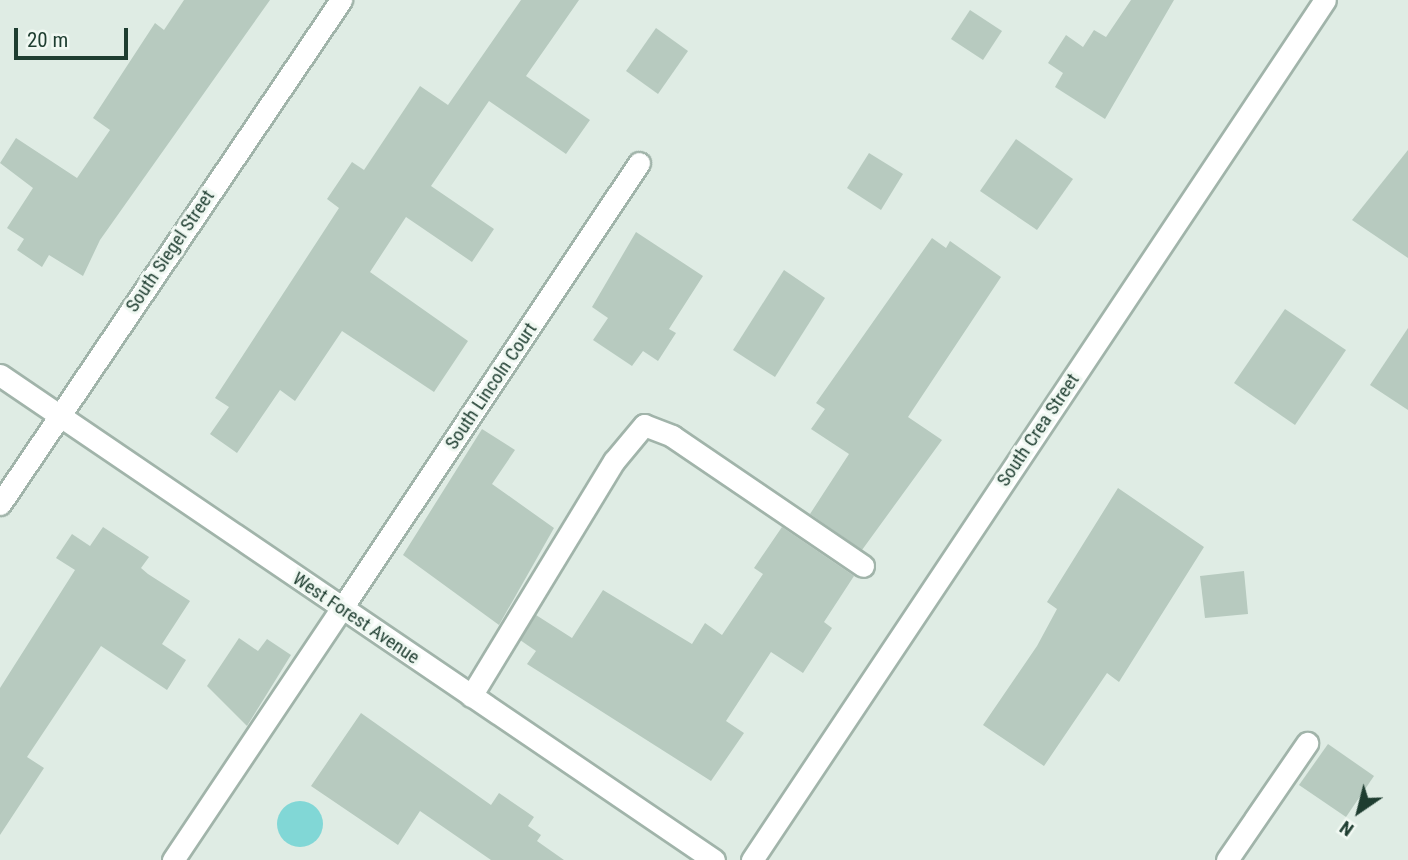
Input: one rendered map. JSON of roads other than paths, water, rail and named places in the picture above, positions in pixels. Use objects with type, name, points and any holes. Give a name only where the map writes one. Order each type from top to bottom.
[{"type":"street","name":"South Siegel Street","points":[[0,504],[341,0]]},
{"type":"street","name":"South Crea Street","points":[[751,860],[1325,0]]},
{"type":"street","name":"South Lincoln Court","points":[[173,860],[639,163]]},
{"type":"street","name":"West Forest Avenue","points":[[0,374],[714,860]]},
{"type":"street","points":[[471,695],[614,461],[644,425],[672,436],[863,566]]},
{"type":"street","points":[[1227,860],[1307,743]]},
{"type":"water","points":[[300,801],[316,808],[323,824],[316,840],[300,847],[284,840],[277,824],[284,808]]}]
